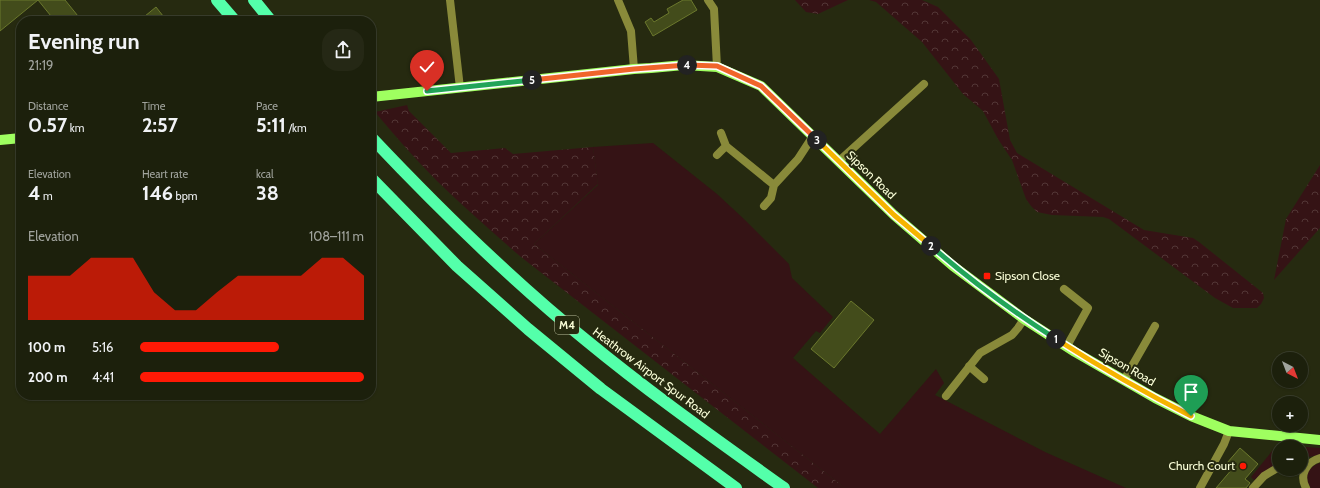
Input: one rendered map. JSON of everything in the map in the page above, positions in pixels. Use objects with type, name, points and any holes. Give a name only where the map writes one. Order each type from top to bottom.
[{"type":"highway","points":[[217,0],[230,16]]},
{"type":"highway","points":[[254,0],[267,16]]},
{"type":"highway","name":"Heathrow Airport Spur Road","points":[[376,142],[430,199],[520,284],[586,341],[669,406],[784,488]]},
{"type":"highway","name":"M4","points":[[376,183],[457,266],[528,329],[601,389],[736,488]]},
{"type":"main road","name":"Sipson Road","points":[[376,97],[634,69],[684,65],[717,66],[761,86],[894,215],[953,266],[1024,319],[1067,346],[1155,398],[1191,416],[1230,431],[1320,440]]},
{"type":"main road","points":[[0,140],[16,138]]},
{"type":"street","points":[[450,0],[460,88]]},
{"type":"street","points":[[618,0],[631,31],[634,69]]},
{"type":"street","points":[[708,0],[714,9],[717,66]]},
{"type":"street","points":[[839,161],[924,84]]},
{"type":"street","points":[[721,133],[726,146],[774,185]]},
{"type":"street","points":[[764,206],[770,198],[774,185],[798,158],[813,136]]},
{"type":"street","points":[[717,155],[726,146]]},
{"type":"street","points":[[1064,289],[1088,308],[1067,346]]},
{"type":"street","points":[[946,396],[980,353],[1012,335],[1024,319]]},
{"type":"street","points":[[1124,380],[1155,326]]},
{"type":"street","points":[[969,366],[984,379]]},
{"type":"street","points":[[1200,488],[1230,431]]},
{"type":"street","points":[[1308,463],[1320,458]]},
{"type":"street","points":[[1253,488],[1264,476],[1272,471]]},
{"type":"street","points":[[1303,476],[1306,488]]},
{"type":"green space","points":[[795,0],[848,0],[818,14],[806,12]]},
{"type":"green space","points":[[869,0],[922,0],[938,7],[971,40],[999,79],[1010,140],[1017,153],[1144,230],[1193,238],[1263,293],[1264,298],[1261,304],[1257,308],[1233,308],[1215,298],[1109,219],[1103,217],[1052,215],[1037,212],[1026,199],[1012,160],[998,139],[983,111],[963,94],[922,42],[876,2]]},
{"type":"green space","points":[[407,105],[409,111],[451,153],[505,148],[513,154],[593,147],[598,184],[534,244],[845,488],[818,488],[521,257],[437,181],[405,147],[376,112]]},
{"type":"green space","points":[[653,143],[717,194],[745,220],[789,264],[792,278],[833,317],[820,333],[816,331],[793,358],[880,434],[936,369],[944,383],[935,395],[1045,452],[1126,488],[845,488],[534,244],[598,185],[593,147]]},
{"type":"green space","points":[[1320,165],[1320,228],[1274,280],[1286,219]]},
{"type":"green space","points":[[1308,447],[1320,448],[1320,455],[1308,457]]},
{"type":"green space","points":[[1272,451],[1272,466],[1254,480],[1251,477]]},
{"type":"green space","points":[[1320,463],[1320,488],[1311,488],[1307,480],[1307,476],[1312,467]]},
{"type":"building","points":[[0,0],[38,0],[18,16],[16,16],[16,18],[0,31]]},
{"type":"building","points":[[38,0],[65,0],[78,16],[51,16]]},
{"type":"building","points":[[683,0],[691,0],[697,10],[653,36],[645,22],[651,18],[654,22],[669,13],[667,9]]},
{"type":"building","points":[[156,7],[163,16],[145,16]]},
{"type":"building","points":[[851,301],[874,320],[834,368],[811,349]]},
{"type":"building","name":"Church Court","points":[[1240,448],[1258,464],[1245,479],[1250,483],[1246,488],[1216,488],[1233,468],[1227,463]]},
{"type":"place","name":"Sipson Close","points":[[987,276]]},
{"type":"place","name":"Church Court","points":[[1243,466]]},
{"type":"route","points":[[427,91],[634,69],[684,65],[717,66],[761,86],[894,215],[953,266],[1024,319],[1075,352],[1155,398],[1191,416]]}]
